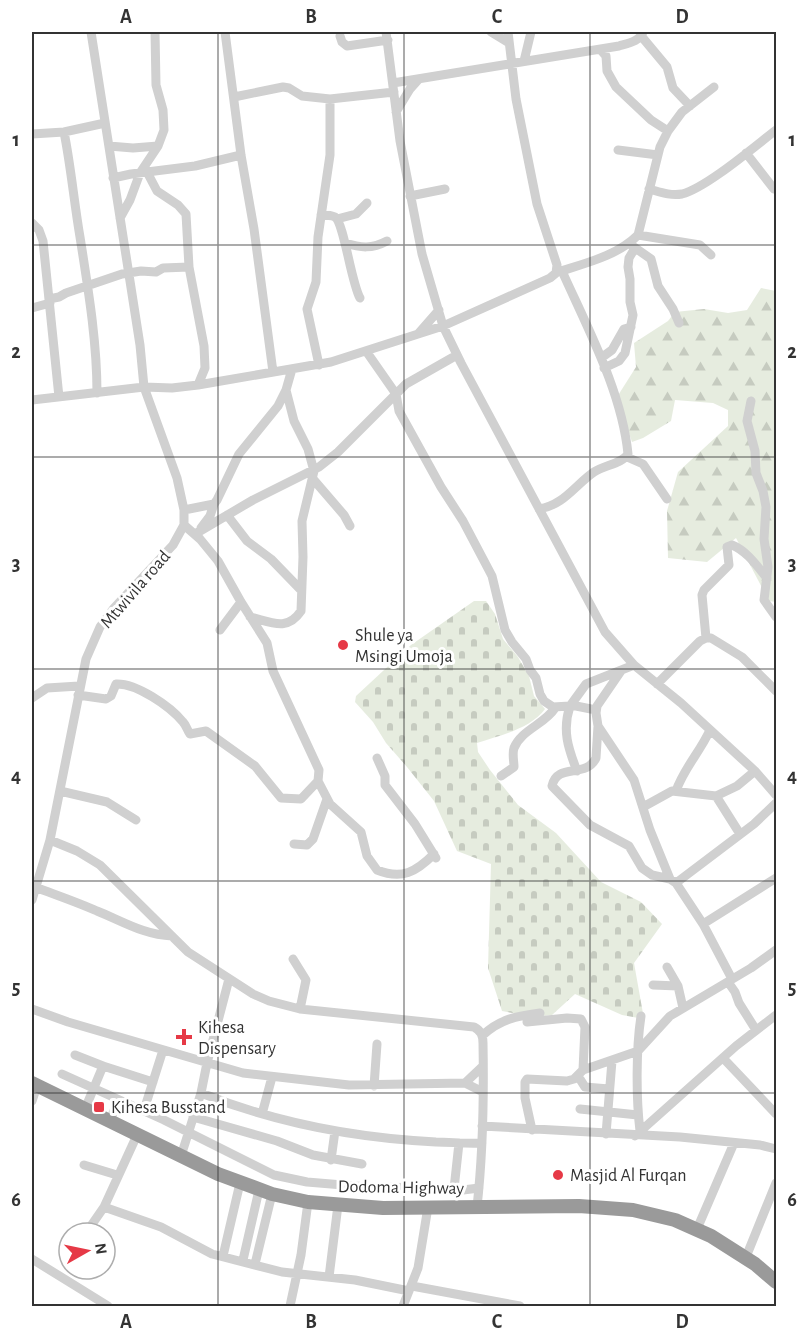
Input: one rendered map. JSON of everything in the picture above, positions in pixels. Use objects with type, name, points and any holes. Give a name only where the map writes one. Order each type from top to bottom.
[{"type":"highway","name":"Dodoma Highway","points":[[34,1085],[181,1156],[262,1191],[308,1202],[383,1208],[610,1208],[657,1215],[697,1229],[746,1257],[777,1282]]},
{"type":"street","points":[[32,698],[47,688],[79,691],[106,699],[111,696],[116,684],[136,688],[176,716],[183,722],[190,734],[206,731],[245,758],[255,766],[281,798],[302,799],[318,781],[320,775],[316,761],[273,671],[267,643],[218,561],[196,533],[184,525],[184,510],[177,478],[144,387],[129,273],[91,32]]},
{"type":"street","points":[[120,218],[164,130],[165,122],[156,85],[155,32]]},
{"type":"street","points":[[225,32],[273,372]]},
{"type":"street","points":[[491,32],[509,43]]},
{"type":"street","points":[[508,32],[516,99],[537,204],[559,272],[601,358],[619,414],[628,452],[627,457]]},
{"type":"street","points":[[524,62],[531,32]]},
{"type":"street","points":[[234,97],[283,87],[302,96],[330,99],[394,88],[418,80],[620,46],[643,34],[666,67],[673,88],[690,106]]},
{"type":"street","points":[[340,36],[342,42],[347,46],[387,36],[395,113],[410,196],[426,271],[443,326],[599,622],[634,665],[681,703],[755,771],[776,802],[767,814],[673,881]]},
{"type":"street","points":[[600,49],[606,56],[607,71],[616,87],[651,120],[668,131]]},
{"type":"street","points":[[395,113],[418,80]]},
{"type":"street","points":[[604,368],[623,357],[631,327],[633,315],[630,302],[629,258],[638,235],[658,155],[675,120],[714,87]]},
{"type":"street","points":[[319,364],[307,309],[316,282],[318,237],[330,155],[330,99]]},
{"type":"street","points":[[32,134],[64,132],[105,123]]},
{"type":"street","points":[[650,189],[663,194],[675,195],[690,191],[777,130]]},
{"type":"street","points":[[64,132],[72,171],[88,286],[97,374],[96,393]]},
{"type":"street","points":[[109,146],[158,146]]},
{"type":"street","points":[[135,147],[143,171],[157,191],[178,205],[186,214],[189,267],[204,346],[205,368],[198,385]]},
{"type":"street","points":[[618,150],[658,155]]},
{"type":"street","points":[[746,153],[774,189]]},
{"type":"street","points":[[113,178],[143,171],[195,166],[241,155]]},
{"type":"street","points":[[410,196],[445,189]]},
{"type":"street","points":[[337,219],[356,214],[367,202]]},
{"type":"street","points":[[321,215],[333,216],[337,219],[360,298]]},
{"type":"street","points":[[32,223],[39,230],[43,241],[59,398]]},
{"type":"street","points":[[638,235],[696,244],[704,247],[711,255]]},
{"type":"street","points":[[345,243],[359,248],[370,248],[387,241]]},
{"type":"street","points":[[32,400],[144,387],[172,388],[198,385],[319,364],[443,326],[559,272],[632,246]]},
{"type":"street","points":[[632,246],[651,259],[658,286],[679,323]]},
{"type":"street","points":[[32,308],[99,281],[129,273],[141,271],[156,273],[163,268],[189,267]]},
{"type":"street","points":[[418,334],[439,310]]},
{"type":"street","points":[[601,358],[612,350],[624,328],[631,327]]},
{"type":"street","points":[[366,351],[396,394],[399,411],[441,487],[463,520],[492,576],[507,634],[526,659],[536,678],[542,698],[555,708]]},
{"type":"street","points":[[196,533],[280,486],[313,475],[412,380],[457,355]]},
{"type":"street","points":[[196,533],[210,516],[239,454],[278,406],[286,390],[292,369]]},
{"type":"street","points":[[250,617],[286,624],[301,614],[302,521],[313,475],[308,449],[294,421],[286,390]]},
{"type":"street","points":[[751,401],[747,421],[755,451],[756,473],[765,498],[764,539],[768,557],[764,600],[777,617]]},
{"type":"street","points":[[539,509],[559,503],[598,469],[627,457],[644,464],[667,499]]},
{"type":"street","points":[[313,475],[350,526]]},
{"type":"street","points":[[184,510],[214,504]]},
{"type":"street","points":[[227,515],[247,541],[271,559],[301,590]]},
{"type":"street","name":"Mtwivila road","points":[[32,900],[36,869],[50,840],[86,659],[100,627],[114,608],[172,545],[184,525]]},
{"type":"street","points":[[706,638],[702,595],[704,590],[729,565],[727,547],[732,545],[737,547],[767,578]]},
{"type":"street","points":[[220,630],[241,602]]},
{"type":"street","points":[[657,684],[700,641],[711,638],[742,657],[777,691]]},
{"type":"street","points":[[577,771],[566,738],[566,719],[570,705],[586,684],[634,665]]},
{"type":"street","points":[[621,671],[596,710],[598,726],[595,761],[585,770],[570,770],[552,782],[554,788],[590,825],[629,846],[642,868],[652,875],[673,881]]},
{"type":"street","points":[[501,776],[514,767],[515,745],[528,731],[547,718],[555,708],[570,705],[596,710]]},
{"type":"street","points":[[598,726],[634,780],[673,881],[690,901],[703,924],[739,1003],[756,1030]]},
{"type":"street","points":[[676,791],[684,770],[700,751],[710,730]]},
{"type":"street","points":[[318,781],[327,799],[361,832],[368,856],[377,870],[394,874],[409,873],[435,857],[415,824],[385,785],[385,776],[377,758]]},
{"type":"street","points":[[643,807],[666,793],[676,791],[716,796],[737,786],[755,771]]},
{"type":"street","points":[[60,791],[107,802],[136,820]]},
{"type":"street","points":[[716,796],[740,834]]},
{"type":"street","points":[[294,844],[307,844],[313,839],[327,799]]},
{"type":"street","points":[[50,840],[77,851],[100,865],[188,952],[229,979],[269,1001],[300,1009],[474,1026],[483,1035],[482,1143],[477,1207]]},
{"type":"street","points":[[703,924],[777,878]]},
{"type":"street","points":[[35,887],[143,932],[172,936]]},
{"type":"street","points":[[532,1130],[525,1098],[525,1082],[530,1078],[567,1081],[580,1073],[638,1051],[670,1016],[777,950]]},
{"type":"street","points":[[293,959],[306,980],[300,1009]]},
{"type":"street","points":[[667,967],[678,986],[683,1008]]},
{"type":"street","points":[[181,1156],[201,1093],[229,979]]},
{"type":"street","points":[[652,986],[678,986]]},
{"type":"street","points":[[32,1009],[243,1074],[316,1083],[374,1086],[465,1083],[483,1092]]},
{"type":"street","points":[[483,1035],[508,1018],[540,1013]]},
{"type":"street","points":[[638,1133],[723,1058],[777,1015]]},
{"type":"street","points":[[638,1133],[640,1016]]},
{"type":"street","points":[[527,1022],[581,1019],[585,1027],[580,1073],[585,1088],[609,1089]]},
{"type":"street","points":[[374,1086],[377,1044]]},
{"type":"street","points":[[144,1110],[163,1050]]},
{"type":"street","points":[[75,1055],[153,1082]]},
{"type":"street","points":[[723,1058],[777,1114]]},
{"type":"street","points":[[606,1134],[612,1061]]},
{"type":"street","points":[[85,1108],[103,1066]]},
{"type":"street","points":[[465,1083],[483,1066]]},
{"type":"street","points":[[62,1074],[144,1110],[274,1175],[307,1182],[367,1187],[454,1190],[479,1188]]},
{"type":"street","points":[[262,1114],[272,1077]]},
{"type":"street","points":[[32,1101],[34,1085]]},
{"type":"street","points":[[201,1093],[262,1114],[351,1135],[482,1143]]},
{"type":"street","points":[[110,1121],[118,1100]]},
{"type":"street","points":[[580,1109],[638,1115]]},
{"type":"street","points":[[194,1117],[331,1160],[362,1164]]},
{"type":"street","points":[[482,1126],[606,1134],[638,1133],[777,1149]]},
{"type":"street","points":[[331,1160],[335,1131]]},
{"type":"street","points":[[94,1221],[104,1207],[137,1135]]},
{"type":"street","points":[[454,1190],[459,1143]]},
{"type":"street","points":[[697,1229],[734,1143]]},
{"type":"street","points":[[84,1165],[117,1175]]},
{"type":"street","points":[[255,1264],[262,1191],[261,1169]]},
{"type":"street","points":[[223,1256],[240,1183]]},
{"type":"street","points":[[746,1257],[777,1183]]},
{"type":"street","points":[[243,1260],[262,1191]]},
{"type":"street","points":[[290,1306],[298,1274],[308,1202]]},
{"type":"street","points":[[329,1277],[338,1204]]},
{"type":"street","points":[[104,1207],[161,1227],[212,1254],[243,1260],[282,1272],[411,1288],[499,1305],[520,1306]]},
{"type":"street","points":[[403,1306],[422,1250],[428,1207]]},
{"type":"street","points":[[32,1259],[108,1306]]},
{"type":"green space","points":[[761,288],[776,291],[776,602],[769,601],[736,538],[707,562],[668,558],[667,511],[678,472],[728,426],[728,410],[713,403],[675,400],[671,421],[632,442],[617,397],[636,367],[634,343],[668,321],[675,312],[704,309],[728,313],[747,310]]},
{"type":"green space","points":[[474,601],[486,601],[495,614],[503,639],[518,657],[529,676],[534,696],[545,709],[539,716],[523,726],[477,743],[478,752],[518,805],[556,833],[601,882],[641,902],[662,924],[634,963],[644,1019],[622,1015],[575,994],[552,1015],[534,1017],[502,1011],[488,968],[491,864],[457,851],[434,801],[355,702],[356,696],[411,645]]},
{"type":"place","name":"Shule ya Msingi Umoja","points":[[343,645]]},
{"type":"place","name":"Kihesa Dispensary","points":[[184,1037]]},
{"type":"place","name":"Kihesa Busstand","points":[[99,1107]]},
{"type":"place","name":"Masjid Al Furqan","points":[[558,1175]]}]
